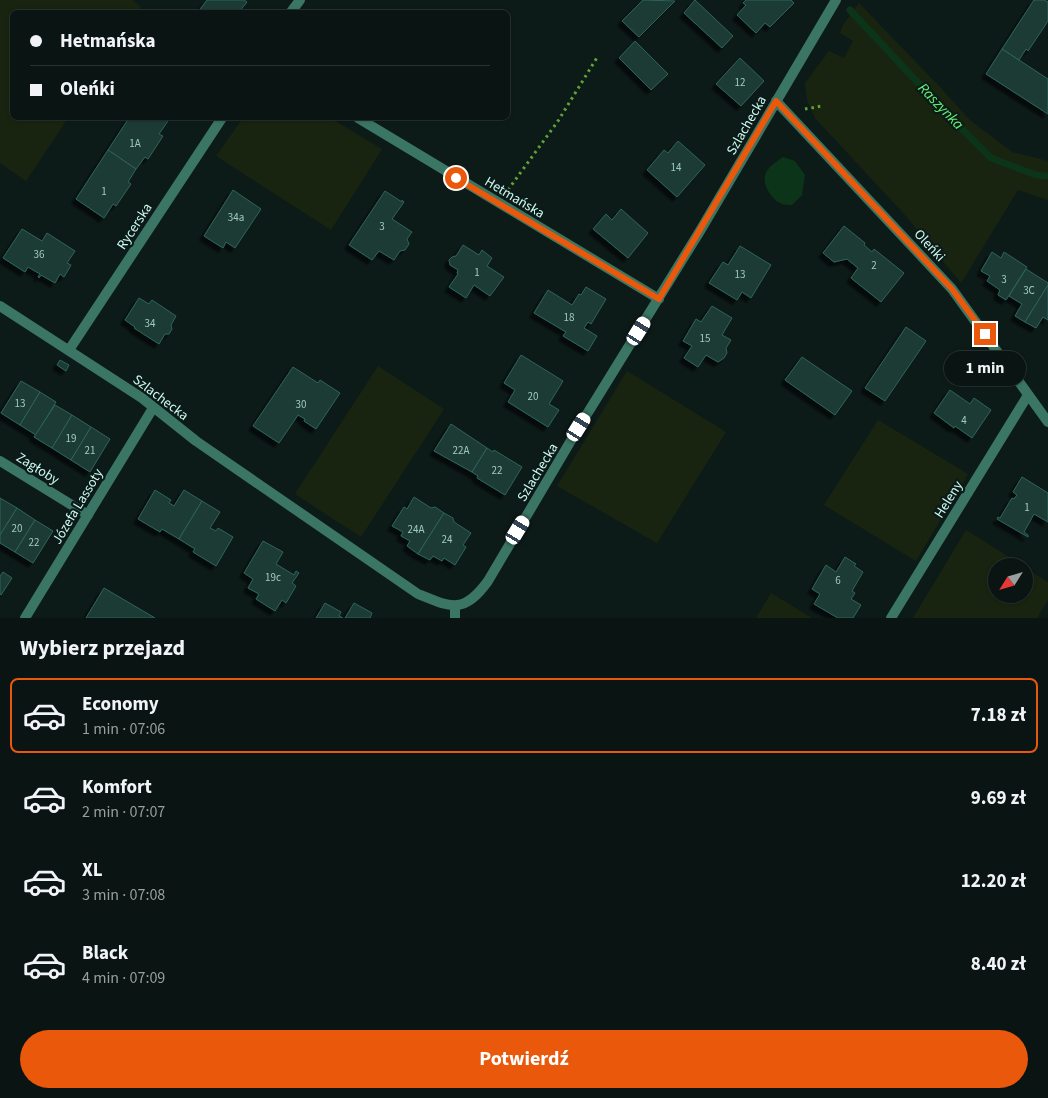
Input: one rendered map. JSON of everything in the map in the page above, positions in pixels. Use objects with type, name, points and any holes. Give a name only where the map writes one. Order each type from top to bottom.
[{"type":"street","name":"Szlachecka","points":[[0,306],[142,398],[204,446],[418,594],[455,606],[468,602],[478,595],[488,581],[579,427],[659,299],[836,0]]},
{"type":"street","name":"Oleńki","points":[[776,101],[952,289],[1048,422]]},
{"type":"street","name":"Rycerska","points":[[69,350],[221,120]]},
{"type":"street","name":"Hetmańska","points":[[361,120],[659,299]]},
{"type":"street","name":"Heleny","points":[[891,618],[1028,395]]},
{"type":"street","name":"Józefa Lassoty","points":[[25,618],[153,408]]},
{"type":"street","name":"Zagłoby","points":[[0,461],[88,515]]},
{"type":"street","points":[[455,606],[455,618]]},
{"type":"path","points":[[498,203],[558,121],[598,56]]},
{"type":"shaded area","points":[[0,0],[132,0],[141,7],[139,10],[10,10],[10,120],[67,120],[26,181],[0,163]]},
{"type":"shaded area","points":[[859,3],[970,120],[1012,152],[1048,161],[1048,200],[1018,190],[961,283],[905,215],[815,118],[807,100],[805,83],[829,51],[844,58],[853,41],[840,33],[843,25]]},
{"type":"shaded area","points":[[242,120],[333,120],[382,149],[331,230],[216,156]]},
{"type":"shaded area","points":[[783,157],[795,161],[805,175],[802,195],[792,205],[777,201],[770,194],[765,181],[769,168]]},
{"type":"shaded area","points":[[378,366],[444,409],[361,537],[295,494]]},
{"type":"shaded area","points":[[627,371],[726,432],[657,543],[557,486]]},
{"type":"shaded area","points":[[878,420],[968,474],[916,561],[824,505]]},
{"type":"shaded area","points":[[966,530],[1010,558],[988,558],[988,603],[1033,603],[1033,573],[1048,582],[1048,600],[1037,618],[913,618]]},
{"type":"shaded area","points":[[771,593],[812,618],[756,618]]},
{"type":"building","points":[[207,0],[244,0],[247,2],[241,10],[200,10]]},
{"type":"building","points":[[643,0],[675,1],[639,37],[622,21]]},
{"type":"building","points":[[695,0],[733,36],[722,48],[684,13]]},
{"type":"building","points":[[746,0],[791,0],[794,3],[770,27],[765,23],[756,33],[737,15],[746,5],[743,3]]},
{"type":"building","points":[[1034,0],[1048,2],[1048,21],[1028,51],[1026,49],[1019,60],[1002,49]]},
{"type":"building","points":[[635,41],[668,74],[651,90],[619,58]]},
{"type":"building","points":[[1002,49],[1048,79],[1048,114],[986,74]]},
{"type":"building","points":[[740,58],[764,81],[741,106],[716,84]]},
{"type":"building","points":[[128,120],[168,121],[159,134],[163,136],[148,159],[145,157],[136,169],[108,150]]},
{"type":"building","points":[[678,141],[705,165],[677,197],[647,170],[664,150],[668,153]]},
{"type":"building","points":[[108,150],[136,169],[128,182],[131,184],[116,206],[113,204],[104,218],[76,199]]},
{"type":"building","points":[[233,190],[261,209],[235,248],[226,242],[223,248],[204,236]]},
{"type":"building","points":[[385,191],[404,202],[392,219],[412,232],[407,239],[409,244],[405,250],[400,251],[394,260],[379,251],[372,260],[349,245]]},
{"type":"building","points":[[621,209],[648,233],[628,258],[593,229],[606,214],[612,220]]},
{"type":"building","points":[[844,226],[865,243],[864,245],[872,252],[874,249],[904,273],[881,302],[851,278],[858,268],[847,259],[834,262],[823,253]]},
{"type":"building","points":[[22,229],[42,241],[47,233],[75,251],[67,263],[71,265],[64,277],[60,274],[55,283],[41,275],[39,278],[40,274],[28,267],[25,272],[3,258]]},
{"type":"building","points":[[463,245],[479,255],[482,250],[492,258],[487,266],[504,277],[490,296],[474,285],[466,298],[449,287],[458,274],[458,270],[450,265],[449,260],[456,256]]},
{"type":"building","points":[[740,246],[771,265],[751,298],[742,292],[737,300],[709,283],[723,262],[728,265]]},
{"type":"building","points":[[992,252],[1001,258],[1004,252],[1027,267],[1006,300],[998,295],[1000,290],[987,281],[990,276],[981,271]]},
{"type":"building","points":[[1026,269],[1048,283],[1048,285],[1025,322],[1015,316],[1022,304],[1009,296]]},
{"type":"building","points":[[1048,285],[1048,320],[1043,317],[1036,328],[1025,322]]},
{"type":"building","points":[[586,287],[606,299],[591,324],[588,322],[584,328],[597,336],[588,351],[563,336],[566,332],[534,313],[548,290],[572,305]]},
{"type":"building","points":[[139,298],[149,304],[152,300],[176,316],[169,334],[165,334],[159,344],[125,320]]},
{"type":"building","points":[[712,306],[732,318],[722,335],[731,340],[726,348],[727,353],[724,358],[718,362],[706,355],[698,367],[684,358],[692,346],[683,341],[696,319],[701,322]]},
{"type":"building","points":[[906,327],[926,341],[885,401],[865,388]]},
{"type":"building","points":[[521,355],[563,381],[549,404],[559,410],[548,427],[508,402],[515,390],[504,383]]},
{"type":"building","points":[[802,357],[852,391],[835,415],[785,380]]},
{"type":"building","points":[[60,360],[69,365],[66,371],[57,365]]},
{"type":"building","points":[[293,367],[318,383],[320,380],[340,393],[316,429],[298,415],[279,443],[253,426]]},
{"type":"building","points":[[21,381],[40,392],[20,425],[1,413]]},
{"type":"building","points":[[950,390],[970,404],[974,398],[991,410],[972,438],[955,426],[954,428],[934,413]]},
{"type":"building","points":[[40,392],[56,402],[36,435],[20,425]]},
{"type":"building","points":[[55,405],[72,415],[52,448],[34,437]]},
{"type":"building","points":[[72,415],[91,427],[71,460],[52,448]]},
{"type":"building","points":[[451,424],[487,448],[472,472],[434,451]]},
{"type":"building","points":[[91,427],[110,439],[90,472],[71,460]]},
{"type":"building","points":[[487,448],[493,452],[494,450],[522,467],[505,495],[477,478],[478,476],[472,472]]},
{"type":"building","points":[[1022,477],[1048,493],[1048,522],[1034,514],[1024,532],[1028,537],[997,519],[998,517],[1000,518],[1012,498],[1014,499],[1017,495],[1013,492]]},
{"type":"building","points":[[155,490],[171,500],[169,503],[174,506],[184,490],[202,501],[179,539],[162,529],[160,532],[138,519]]},
{"type":"building","points":[[414,497],[431,508],[435,507],[444,513],[418,554],[407,546],[410,541],[401,536],[403,532],[392,526],[404,507],[407,509]]},
{"type":"building","points":[[0,498],[17,508],[0,535]]},
{"type":"building","points":[[202,501],[220,512],[210,528],[216,531],[218,528],[233,537],[216,566],[193,552],[195,549],[179,539]]},
{"type":"building","points":[[17,508],[35,520],[15,552],[0,543],[0,535]]},
{"type":"building","points":[[444,513],[471,533],[463,545],[466,547],[455,565],[444,558],[442,561],[433,556],[430,560],[418,554]]},
{"type":"building","points":[[35,520],[53,531],[33,563],[15,552]]},
{"type":"building","points":[[263,541],[283,552],[276,564],[294,575],[296,571],[299,573],[292,583],[296,586],[286,603],[282,600],[275,611],[256,599],[259,594],[248,588],[253,579],[244,573]]},
{"type":"building","points":[[845,557],[856,564],[854,566],[863,572],[852,591],[855,593],[851,599],[861,605],[853,618],[838,618],[814,604],[820,594],[812,589],[826,565],[836,572]]},
{"type":"building","points":[[3,572],[12,578],[1,595],[0,576]]},
{"type":"building","points":[[104,588],[155,618],[86,618]]},
{"type":"building","points":[[325,603],[341,612],[339,616],[343,618],[316,618]]},
{"type":"building","points":[[354,603],[372,613],[370,618],[345,618]]},
{"type":"waterway","name":"Raszynka","points":[[850,10],[991,158],[1036,175],[1048,176]]},
{"type":"route","points":[[456,178],[659,299],[776,101],[952,289],[985,334]]}]
